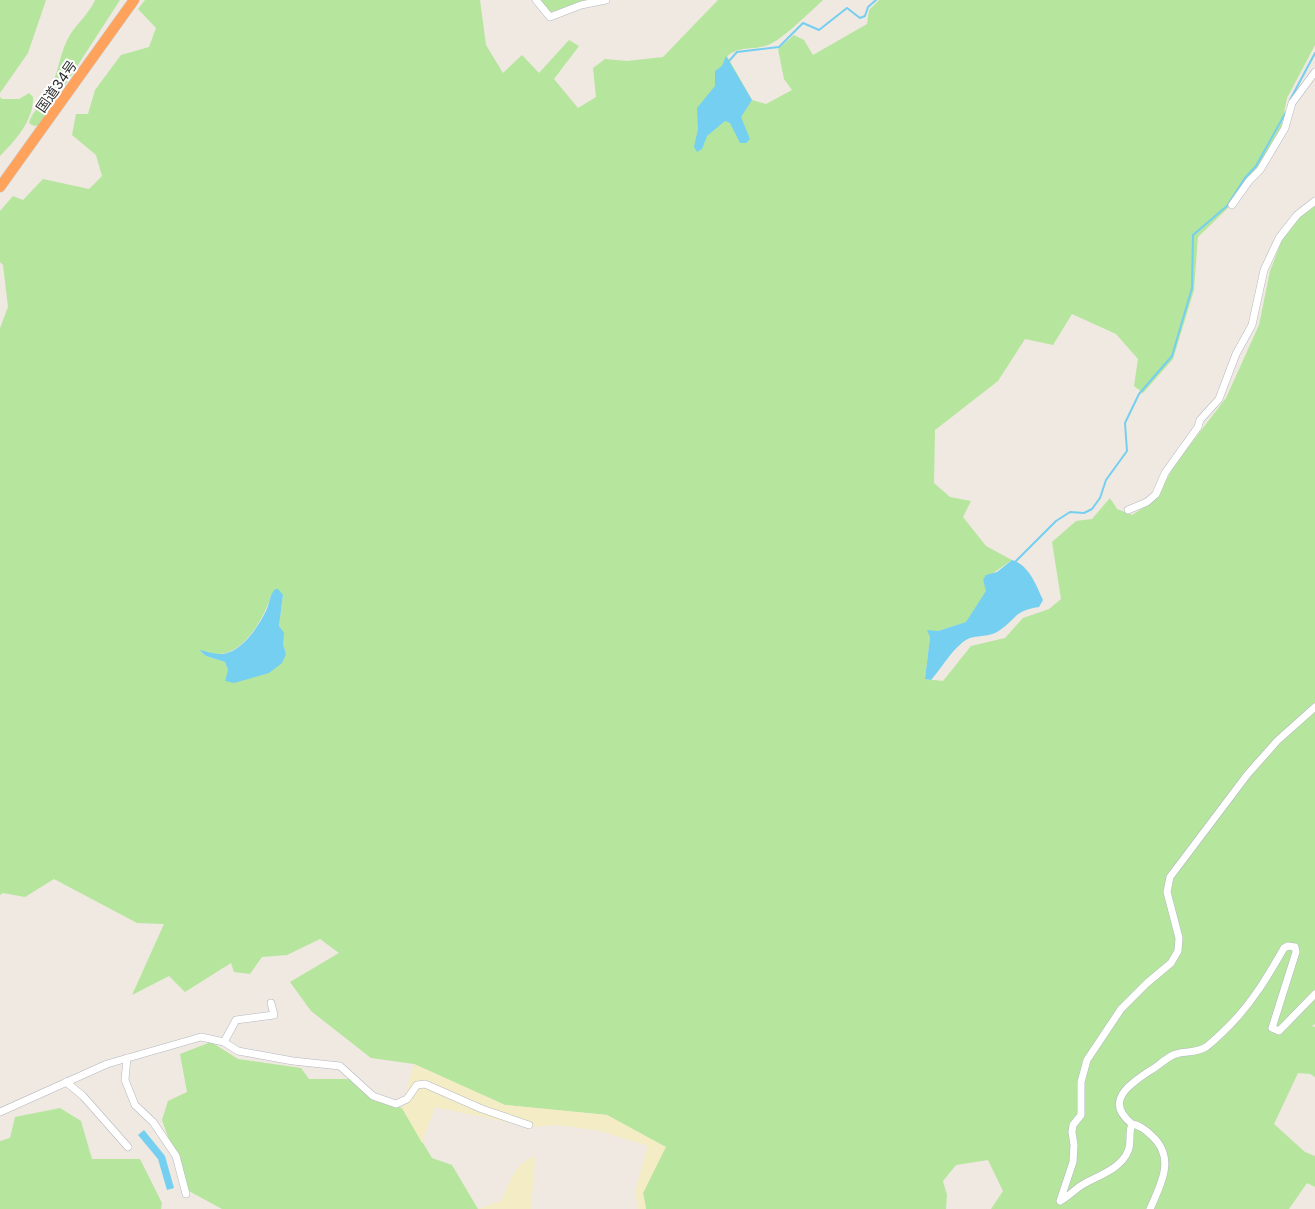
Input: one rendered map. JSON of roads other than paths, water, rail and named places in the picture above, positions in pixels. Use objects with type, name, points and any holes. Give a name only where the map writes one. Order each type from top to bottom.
[{"type":"highway","name":"国道34号","points":[[0,187],[134,0]]},
{"type":"street","points":[[536,0],[550,17],[580,6],[606,0]]},
{"type":"street","points":[[1232,205],[1249,181],[1260,170],[1285,128],[1292,103],[1315,72]]},
{"type":"street","points":[[1128,510],[1147,502],[1156,494],[1165,473],[1198,427],[1200,420],[1219,398],[1236,354],[1252,325],[1264,270],[1278,238],[1297,215],[1315,201]]},
{"type":"street","points":[[1132,1124],[1131,1144],[1128,1153],[1122,1160],[1109,1171],[1080,1186],[1060,1201],[1073,1162],[1074,1144],[1072,1132],[1073,1125],[1081,1115],[1081,1082],[1087,1060],[1120,1009],[1171,963],[1178,951],[1179,938],[1168,892],[1170,877],[1248,774],[1277,741],[1315,707]]},
{"type":"street","points":[[1150,1209],[1161,1184],[1165,1154],[1162,1147],[1151,1135],[1137,1125],[1132,1124],[1119,1110],[1118,1105],[1131,1084],[1173,1055],[1193,1052],[1206,1047],[1229,1026],[1259,989],[1284,948],[1292,946],[1296,952],[1279,1000],[1272,1028],[1275,1031],[1282,1029],[1300,1007],[1315,994]]},
{"type":"street","points":[[224,1042],[236,1020],[274,1015],[271,1003]]},
{"type":"street","points":[[0,1112],[66,1082],[127,1058],[202,1037],[224,1042],[238,1051],[293,1061],[340,1066],[373,1096],[396,1104],[407,1099],[418,1085],[425,1084],[482,1109],[529,1125]]},
{"type":"street","points":[[127,1058],[125,1080],[135,1105],[153,1122],[176,1156],[186,1194]]},
{"type":"street","points":[[66,1082],[83,1096],[128,1147]]},
{"type":"water","points":[[726,56],[752,100],[741,117],[750,139],[746,143],[740,143],[730,123],[725,121],[707,136],[702,149],[697,152],[694,147],[698,129],[697,108],[715,86],[715,71],[722,66]]},
{"type":"water","points":[[1012,560],[1023,566],[1035,582],[1043,600],[1039,607],[1020,613],[997,632],[970,638],[965,641],[959,645],[931,680],[925,679],[930,637],[927,630],[938,631],[966,622],[986,591],[983,580],[986,575],[997,572]]},
{"type":"water","points":[[275,589],[278,589],[283,595],[279,626],[284,633],[283,644],[286,654],[282,663],[269,673],[234,683],[225,681],[228,670],[225,662],[206,656],[199,650],[217,654],[227,653],[241,645],[258,625]]},
{"type":"water","points":[[144,1130],[165,1156],[174,1188],[167,1190],[158,1159],[138,1135]]},
{"type":"waterway","points":[[729,61],[737,52],[779,47],[803,23],[819,30],[847,8],[860,18],[865,16],[868,7],[876,0]]},
{"type":"waterway","points":[[1290,100],[1315,53]]},
{"type":"waterway","points":[[1016,561],[1056,521],[1070,512],[1084,513],[1092,509],[1100,498],[1106,480],[1127,451],[1125,423],[1139,394],[1172,356],[1192,288],[1193,235],[1227,206],[1245,178],[1256,166],[1286,112]]}]
